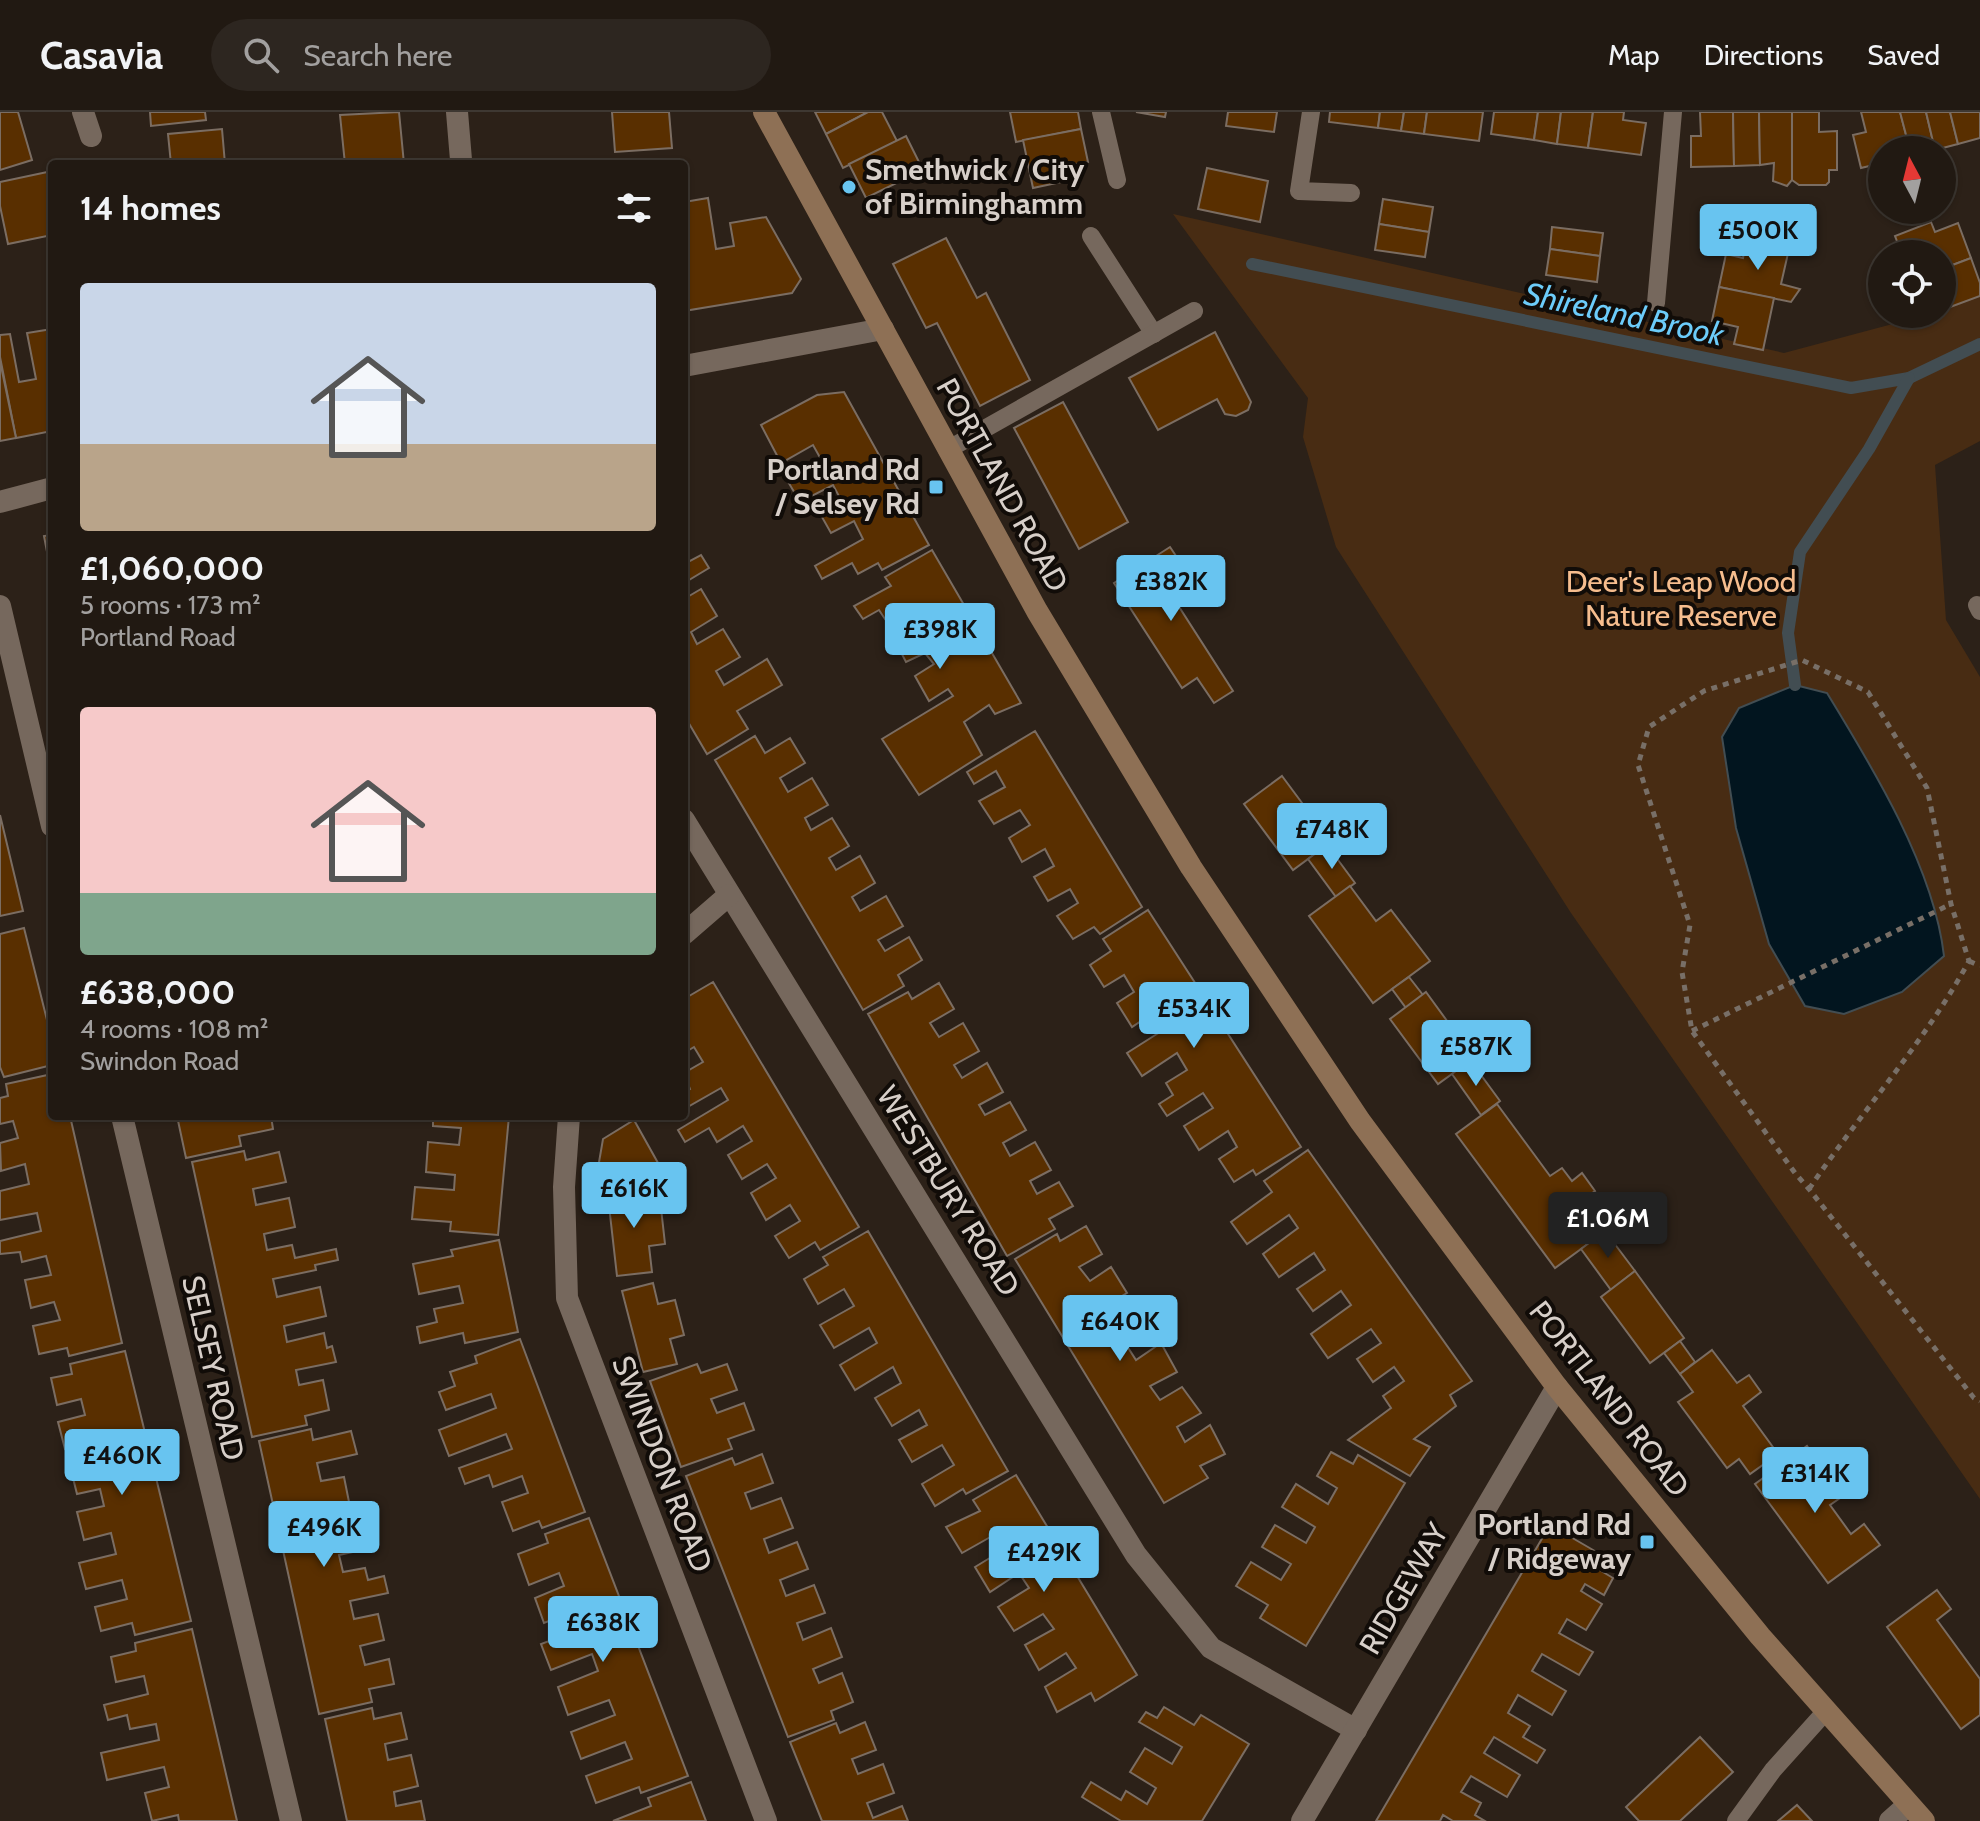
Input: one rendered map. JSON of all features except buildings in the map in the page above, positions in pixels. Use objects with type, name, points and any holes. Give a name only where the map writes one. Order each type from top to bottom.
[{"type":"main road","name":"PORTLAND ROAD","points":[[764,112],[813,207],[1037,611],[1191,867],[1360,1121],[1557,1387],[1826,1711],[1916,1813]]},
{"type":"street","points":[[83,112],[91,136]]},
{"type":"street","points":[[457,112],[461,160]]},
{"type":"street","points":[[688,365],[883,329]]},
{"type":"street","points":[[0,502],[48,489]]},
{"type":"street","points":[[0,606],[48,809]]},
{"type":"street","name":"WESTBURY ROAD","points":[[688,827],[1136,1555],[1211,1648],[1356,1730]]},
{"type":"street","points":[[688,931],[729,895]]},
{"type":"street","name":"SELSEY ROAD","points":[[123,1120],[291,1821]]},
{"type":"street","name":"SWINDON ROAD","points":[[569,1120],[564,1187],[567,1298],[766,1821]]},
{"type":"street","name":"RIDGEWAY","points":[[1302,1821],[1557,1387]]},
{"type":"street","points":[[1890,1821],[1916,1813]]},
{"type":"lane","points":[[1101,112],[1117,180]]},
{"type":"lane","points":[[1311,112],[1299,191],[1351,193]]},
{"type":"lane","points":[[1656,303],[1673,112]]},
{"type":"lane","points":[[1091,236],[1154,334]]},
{"type":"lane","points":[[947,450],[1194,311]]},
{"type":"lane","points":[[1736,1821],[1773,1770],[1826,1711]]},
{"type":"path","points":[[1809,1189],[1856,1119],[1942,1010],[1969,961],[1951,904],[1927,788],[1868,692],[1802,660],[1704,691],[1649,727],[1641,746],[1638,765],[1690,925],[1682,972],[1692,1031],[1809,1189],[1974,1398],[1980,1401]]},
{"type":"path","points":[[1692,1031],[1951,904]]},
{"type":"path","points":[[1969,961],[1980,966]]},
{"type":"green space","name":"Deer's Leap Wood Nature Reserve","points":[[1173,214],[1784,353],[1878,328],[1956,328],[1956,305],[1980,296],[1980,441],[1935,465],[1946,620],[1980,677],[1980,1499],[1571,913],[1336,547],[1303,437],[1308,398]]},
{"type":"water","points":[[1795,685],[1827,693],[1882,786],[1928,888],[1944,956],[1902,992],[1844,1014],[1805,1006],[1769,944],[1736,828],[1722,737],[1739,708]]},
{"type":"waterway","name":"Shireland Brook","points":[[1252,264],[1851,388],[1909,378],[1980,344]]},
{"type":"waterway","points":[[1795,685],[1788,633],[1800,552],[1869,449],[1909,378]]},
{"type":"place","name":"Smethwick / City of Birminghamm","points":[[849,187]]},
{"type":"place","name":"Portland Rd / Selsey Rd","points":[[936,487]]},
{"type":"place","name":"Portland Rd / Ridgeway","points":[[1647,1542]]}]
